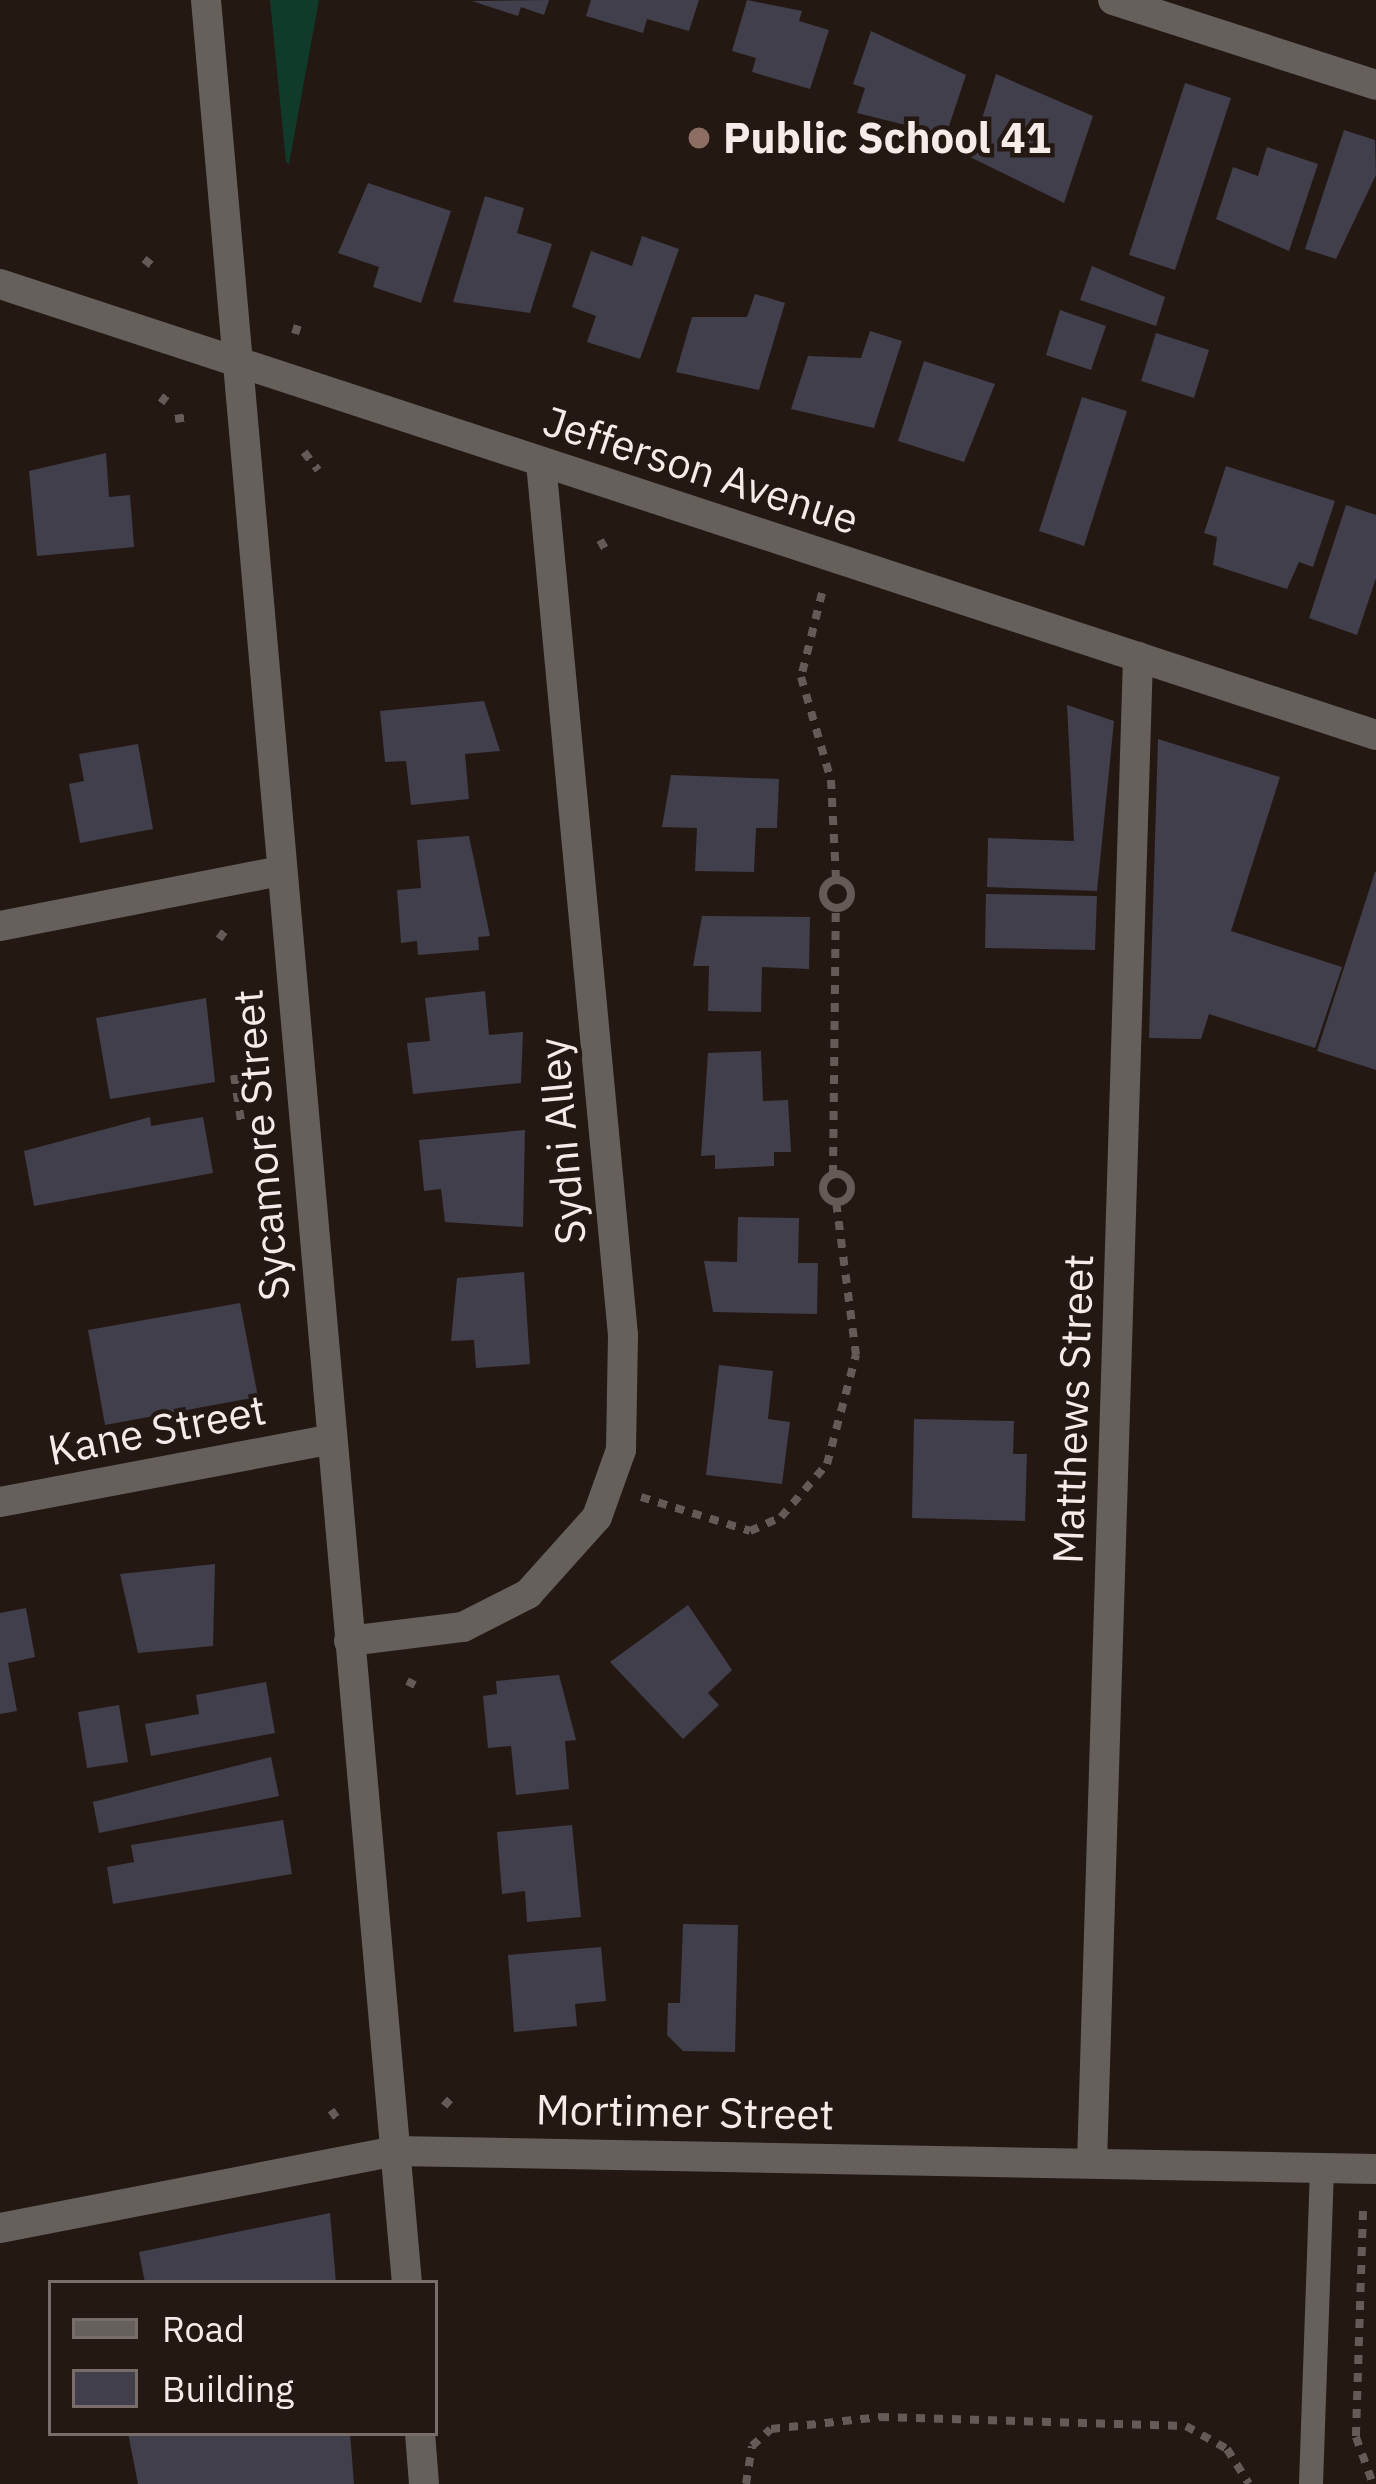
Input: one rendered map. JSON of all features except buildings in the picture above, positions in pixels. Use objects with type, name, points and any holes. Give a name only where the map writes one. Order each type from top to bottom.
[{"type":"street","name":"Sycamore Street","points":[[206,0],[329,1440],[407,2280]]},
{"type":"street","points":[[1113,0],[1376,85]]},
{"type":"street","name":"Jefferson Avenue","points":[[0,284],[1376,735]]},
{"type":"street","name":"Sydni Alley","points":[[349,1641],[463,1627],[528,1594],[587,1532],[622,1450],[623,1335],[541,462]]},
{"type":"street","name":"Matthews Street","points":[[1093,2163],[1138,657]]},
{"type":"street","points":[[0,926],[280,871]]},
{"type":"street","name":"Kane Street","points":[[0,1502],[329,1440]]},
{"type":"street","name":"Mortimer Street","points":[[0,2228],[395,2150],[1376,2169]]},
{"type":"street","points":[[420,2436],[424,2484]]},
{"type":"lane","points":[[1311,2484],[1322,2168]]},
{"type":"path","points":[[144,259],[155,268]]},
{"type":"path","points":[[295,334],[299,322]]},
{"type":"path","points":[[161,403],[171,389]]},
{"type":"path","points":[[175,419],[188,417]]},
{"type":"path","points":[[304,452],[318,470]]},
{"type":"path","points":[[600,540],[607,552]]},
{"type":"path","points":[[819,601],[801,676],[831,780],[836,880],[850,897],[836,908]]},
{"type":"path","points":[[656,1502],[750,1531],[781,1517],[827,1464],[856,1355],[836,1202],[824,1190],[833,1174],[836,908],[823,891],[836,880]]},
{"type":"path","points":[[219,940],[226,928]]},
{"type":"path","points":[[234,1075],[242,1127]]},
{"type":"path","points":[[833,1174],[851,1189],[836,1202]]},
{"type":"path","points":[[444,2107],[455,2094]]},
{"type":"path","points":[[331,2110],[338,2120]]},
{"type":"path","points":[[1363,2211],[1356,2437],[1373,2484]]},
{"type":"path","points":[[746,2484],[752,2446],[771,2428],[880,2417],[1186,2426],[1227,2449],[1249,2484]]},
{"type":"green space","points":[[270,0],[319,0],[289,164],[286,162]]},
{"type":"place","name":"Public School 41","points":[[699,138]]}]
